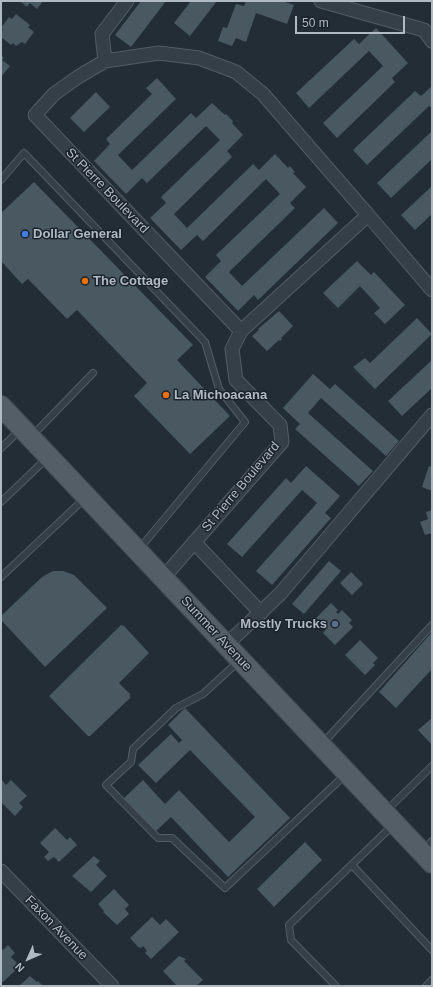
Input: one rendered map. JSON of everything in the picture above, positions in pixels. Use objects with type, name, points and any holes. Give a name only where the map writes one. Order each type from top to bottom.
[{"type":"main road","name":"Summer Avenue","points":[[1,406],[389,818],[429,852]]},
{"type":"street","points":[[105,61],[102,34],[127,1]]},
{"type":"street","points":[[321,1],[424,30],[432,41]]},
{"type":"street","name":"St Pierre Boulevard","points":[[241,331],[35,115],[54,94],[78,77],[105,61],[160,53],[199,58],[236,72],[263,94],[432,290]]},
{"type":"street","name":"St Pierre Boulevard","points":[[163,578],[282,442],[280,425],[236,380],[232,349],[241,331],[368,216]]},
{"type":"street","points":[[226,645],[282,592],[432,415]]},
{"type":"street","points":[[194,542],[261,613]]},
{"type":"street","name":"Faxon Avenue","points":[[1,871],[112,986]]},
{"type":"lane","points":[[1,180],[24,153],[205,342],[219,389],[245,422],[138,551]]},
{"type":"lane","points":[[1,448],[27,433],[93,373]]},
{"type":"lane","points":[[1,502],[49,457]]},
{"type":"lane","points":[[1,577],[86,497]]},
{"type":"lane","points":[[321,745],[432,625]]},
{"type":"lane","points":[[240,660],[203,694],[176,708],[133,749],[132,762],[106,785],[158,838],[172,838],[225,888],[347,773]]},
{"type":"lane","points":[[336,986],[291,940],[289,925],[352,865],[432,766]]},
{"type":"lane","points":[[352,865],[432,950]]},
{"type":"lane","points":[[426,986],[432,980]]},
{"type":"building","points":[[43,1],[37,9],[30,3],[27,7],[21,2]]},
{"type":"building","points":[[141,1],[166,1],[131,47],[115,35]]},
{"type":"building","points":[[191,1],[217,1],[190,36],[174,23]]},
{"type":"building","points":[[246,1],[282,1],[294,5],[287,24],[256,13],[246,42],[236,38],[232,46],[218,41],[223,27],[227,28],[236,4],[244,6]]},
{"type":"building","points":[[16,14],[30,25],[28,27],[34,32],[25,44],[22,42],[16,46],[13,43],[11,45],[1,37],[3,29],[1,28],[9,17],[12,19]]},
{"type":"building","points":[[376,28],[408,63],[392,78],[395,82],[337,138],[323,123],[383,66],[369,51],[309,108],[296,93],[354,39],[359,44]]},
{"type":"building","points":[[1,55],[4,58],[2,60],[10,66],[1,77]]},
{"type":"building","points":[[157,78],[176,99],[118,155],[132,170],[191,113],[196,118],[212,103],[233,121],[232,123],[243,135],[227,151],[232,157],[174,214],[187,228],[253,164],[259,170],[275,154],[288,168],[290,166],[295,172],[293,173],[306,187],[290,203],[295,208],[229,272],[242,286],[324,208],[338,223],[258,300],[254,295],[238,311],[205,277],[221,261],[216,255],[280,194],[266,179],[203,241],[197,235],[181,250],[150,218],[166,203],[161,197],[220,140],[206,126],[147,183],[142,178],[126,194],[94,161],[110,144],[106,139],[152,94],[146,88]]},
{"type":"building","points":[[432,86],[432,108],[429,106],[367,165],[353,150],[415,91],[421,96]]},
{"type":"building","points":[[96,92],[110,107],[84,132],[70,118]]},
{"type":"building","points":[[432,131],[432,159],[391,198],[377,183]]},
{"type":"building","points":[[34,182],[193,345],[177,360],[230,416],[190,454],[134,396],[147,383],[77,310],[67,319],[28,279],[22,284],[1,261],[1,213]]},
{"type":"building","points":[[432,186],[432,214],[415,230],[401,215]]},
{"type":"building","points":[[357,261],[371,275],[374,272],[405,305],[385,324],[374,313],[380,308],[360,286],[338,308],[323,293]]},
{"type":"building","points":[[279,311],[293,326],[281,338],[282,339],[280,341],[279,340],[267,351],[252,336]]},
{"type":"building","points":[[417,318],[432,334],[375,389],[353,367],[365,358],[370,363]]},
{"type":"building","points":[[432,360],[432,388],[402,416],[388,401]]},
{"type":"building","points":[[313,374],[330,389],[335,384],[399,441],[386,456],[321,398],[308,413],[373,471],[359,486],[295,429],[300,424],[283,408]]},
{"type":"building","points":[[306,466],[340,496],[325,513],[331,518],[272,585],[256,571],[317,503],[302,490],[242,557],[227,544],[286,478],[291,483]]},
{"type":"building","points":[[429,466],[432,467],[432,491],[422,487]]},
{"type":"building","points":[[432,510],[432,533],[425,535],[420,522],[428,519],[426,512]]},
{"type":"building","points":[[329,561],[341,571],[304,614],[292,604]]},
{"type":"building","points":[[53,571],[63,571],[74,575],[107,608],[45,667],[1,620],[1,616],[42,577]]},
{"type":"building","points":[[351,572],[363,584],[352,595],[340,583]]},
{"type":"building","points":[[331,603],[338,610],[336,612],[338,614],[342,610],[352,620],[349,623],[353,627],[335,645],[323,633],[326,629],[316,618]]},
{"type":"building","points":[[121,625],[124,626],[149,653],[119,683],[130,694],[130,698],[90,736],[88,736],[49,696]]},
{"type":"building","points":[[432,632],[432,669],[396,708],[379,692]]},
{"type":"building","points":[[360,640],[378,658],[373,663],[375,665],[365,675],[345,655]]},
{"type":"building","points":[[185,708],[290,818],[228,877],[171,817],[156,831],[124,798],[143,780],[165,804],[179,790],[229,842],[255,817],[190,750],[156,783],[138,765],[171,734],[179,743],[182,740],[168,725]]},
{"type":"building","points":[[432,718],[432,745],[418,730]]},
{"type":"building","points":[[1,779],[6,785],[11,780],[27,796],[19,803],[23,807],[15,816],[1,802]]},
{"type":"building","points":[[55,828],[67,840],[70,837],[77,845],[59,862],[54,857],[48,861],[44,857],[49,852],[40,843]]},
{"type":"building","points":[[305,842],[322,860],[274,907],[257,889]]},
{"type":"building","points":[[94,856],[100,861],[96,865],[107,876],[91,892],[72,876]]},
{"type":"building","points":[[114,889],[129,905],[125,909],[129,914],[117,925],[103,912],[104,911],[98,904]]},
{"type":"building","points":[[152,917],[160,925],[166,919],[179,932],[151,959],[145,953],[147,951],[143,946],[141,948],[138,947],[130,938]]},
{"type":"building","points":[[8,945],[15,953],[11,957],[20,966],[3,982],[1,980],[1,948],[3,950]]},
{"type":"building","points":[[179,956],[186,959],[184,961],[203,980],[196,986],[177,986],[163,971]]},
{"type":"building","points":[[30,976],[37,982],[38,981],[43,986],[19,986]]},
{"type":"place","name":"Dollar General","points":[[25,234]]},
{"type":"place","name":"The Cottage","points":[[85,281]]},
{"type":"place","name":"La Michoacana","points":[[166,395]]},
{"type":"place","name":"Mostly Trucks","points":[[335,624]]}]
